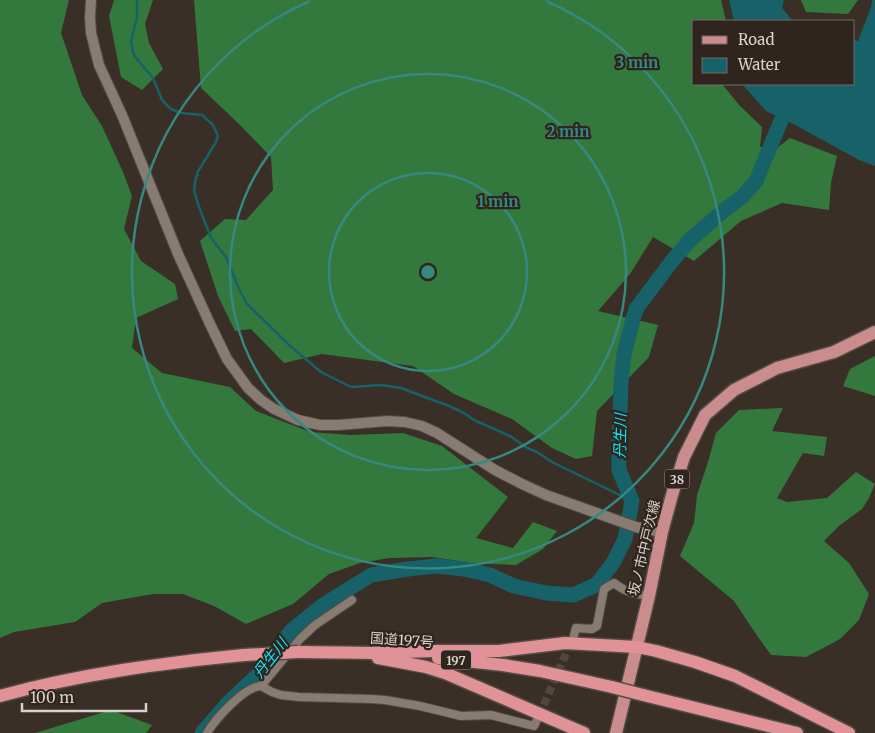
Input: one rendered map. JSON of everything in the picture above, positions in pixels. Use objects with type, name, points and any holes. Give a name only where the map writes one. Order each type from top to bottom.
[{"type":"highway","points":[[370,653],[499,651],[565,643],[637,646],[656,650],[735,676],[849,733]]},
{"type":"highway","points":[[298,652],[386,659],[426,667],[465,681],[584,733]]},
{"type":"highway","name":"国道197号","points":[[0,696],[36,686],[107,672],[175,662],[298,652],[370,653],[434,657],[540,671],[797,733]]},
{"type":"main road","name":"坂ノ市中戸次線","points":[[616,733],[672,495],[684,457],[705,415],[734,390],[777,368],[834,352],[875,332]]},
{"type":"street","points":[[91,0],[91,33],[99,65],[122,116],[178,254],[210,324],[227,359],[248,388],[274,410],[298,420],[320,425],[387,421],[406,422],[422,426],[437,433],[495,470],[546,495],[638,527],[662,532]]},
{"type":"street","points":[[574,636],[576,628],[592,629],[597,626],[604,589],[614,583],[630,593],[649,596]]},
{"type":"street","points":[[262,686],[300,639],[315,625],[352,600]]},
{"type":"street","points":[[207,733],[224,710],[255,686],[262,686],[281,695],[385,700],[461,716],[492,715],[534,726],[537,720]]},
{"type":"green space","points":[[0,0],[69,0],[61,33],[82,95],[102,126],[132,196],[124,229],[141,261],[175,284],[178,299],[136,318],[132,348],[162,373],[230,387],[256,411],[310,432],[351,435],[403,433],[442,446],[508,497],[476,538],[513,548],[533,522],[557,531],[543,549],[516,565],[471,563],[432,557],[389,558],[360,563],[329,574],[293,604],[246,624],[214,606],[183,594],[153,594],[102,603],[75,622],[14,632],[0,638]]},
{"type":"green space","points":[[114,0],[153,0],[145,24],[149,43],[163,69],[142,90],[121,77],[109,16]]},
{"type":"green space","points":[[194,0],[721,0],[726,20],[692,20],[692,85],[723,85],[740,106],[762,127],[760,147],[777,148],[790,138],[837,156],[831,183],[829,210],[782,203],[741,221],[694,261],[653,237],[630,274],[598,311],[658,325],[649,357],[597,411],[592,456],[576,459],[552,448],[512,419],[454,394],[413,366],[322,354],[284,363],[251,329],[235,331],[218,296],[200,241],[225,219],[246,220],[273,190],[271,157],[201,88]]},
{"type":"green space","points":[[801,0],[858,0],[848,14],[806,12]]},
{"type":"green space","points":[[875,356],[875,396],[843,386],[850,369]]},
{"type":"green space","points":[[783,408],[772,431],[827,437],[824,456],[803,453],[777,498],[787,502],[827,498],[856,472],[875,484],[862,509],[840,525],[824,541],[849,563],[869,594],[859,620],[840,639],[806,657],[771,655],[734,601],[680,556],[694,523],[697,495],[716,433],[739,410]]},
{"type":"green space","points":[[111,710],[152,725],[146,733],[35,733]]},
{"type":"water","points":[[729,0],[784,0],[782,8],[792,20],[734,20]]},
{"type":"water","points":[[872,0],[875,0],[875,166],[859,160],[766,111],[743,85],[855,85],[855,40],[858,41]]},
{"type":"waterway","points":[[137,0],[137,17],[131,41],[133,53],[153,78],[162,100],[171,109],[181,113],[202,115],[213,125],[218,136],[197,173],[194,190],[211,238],[226,257],[247,304],[288,344],[321,372],[351,387],[381,385],[401,388],[449,406],[474,420],[510,436],[552,462],[632,501]]},
{"type":"waterway","name":"丹生川","points":[[202,733],[229,702],[261,672],[291,631],[323,605],[371,575],[437,566],[464,569],[490,575],[514,586],[546,593],[573,595],[596,585],[613,563],[625,539],[632,501],[619,470],[619,444],[624,354],[636,309],[690,240],[742,197],[756,181],[785,111],[796,107]]},
{"type":"tunnel","points":[[539,716],[571,642]]}]
